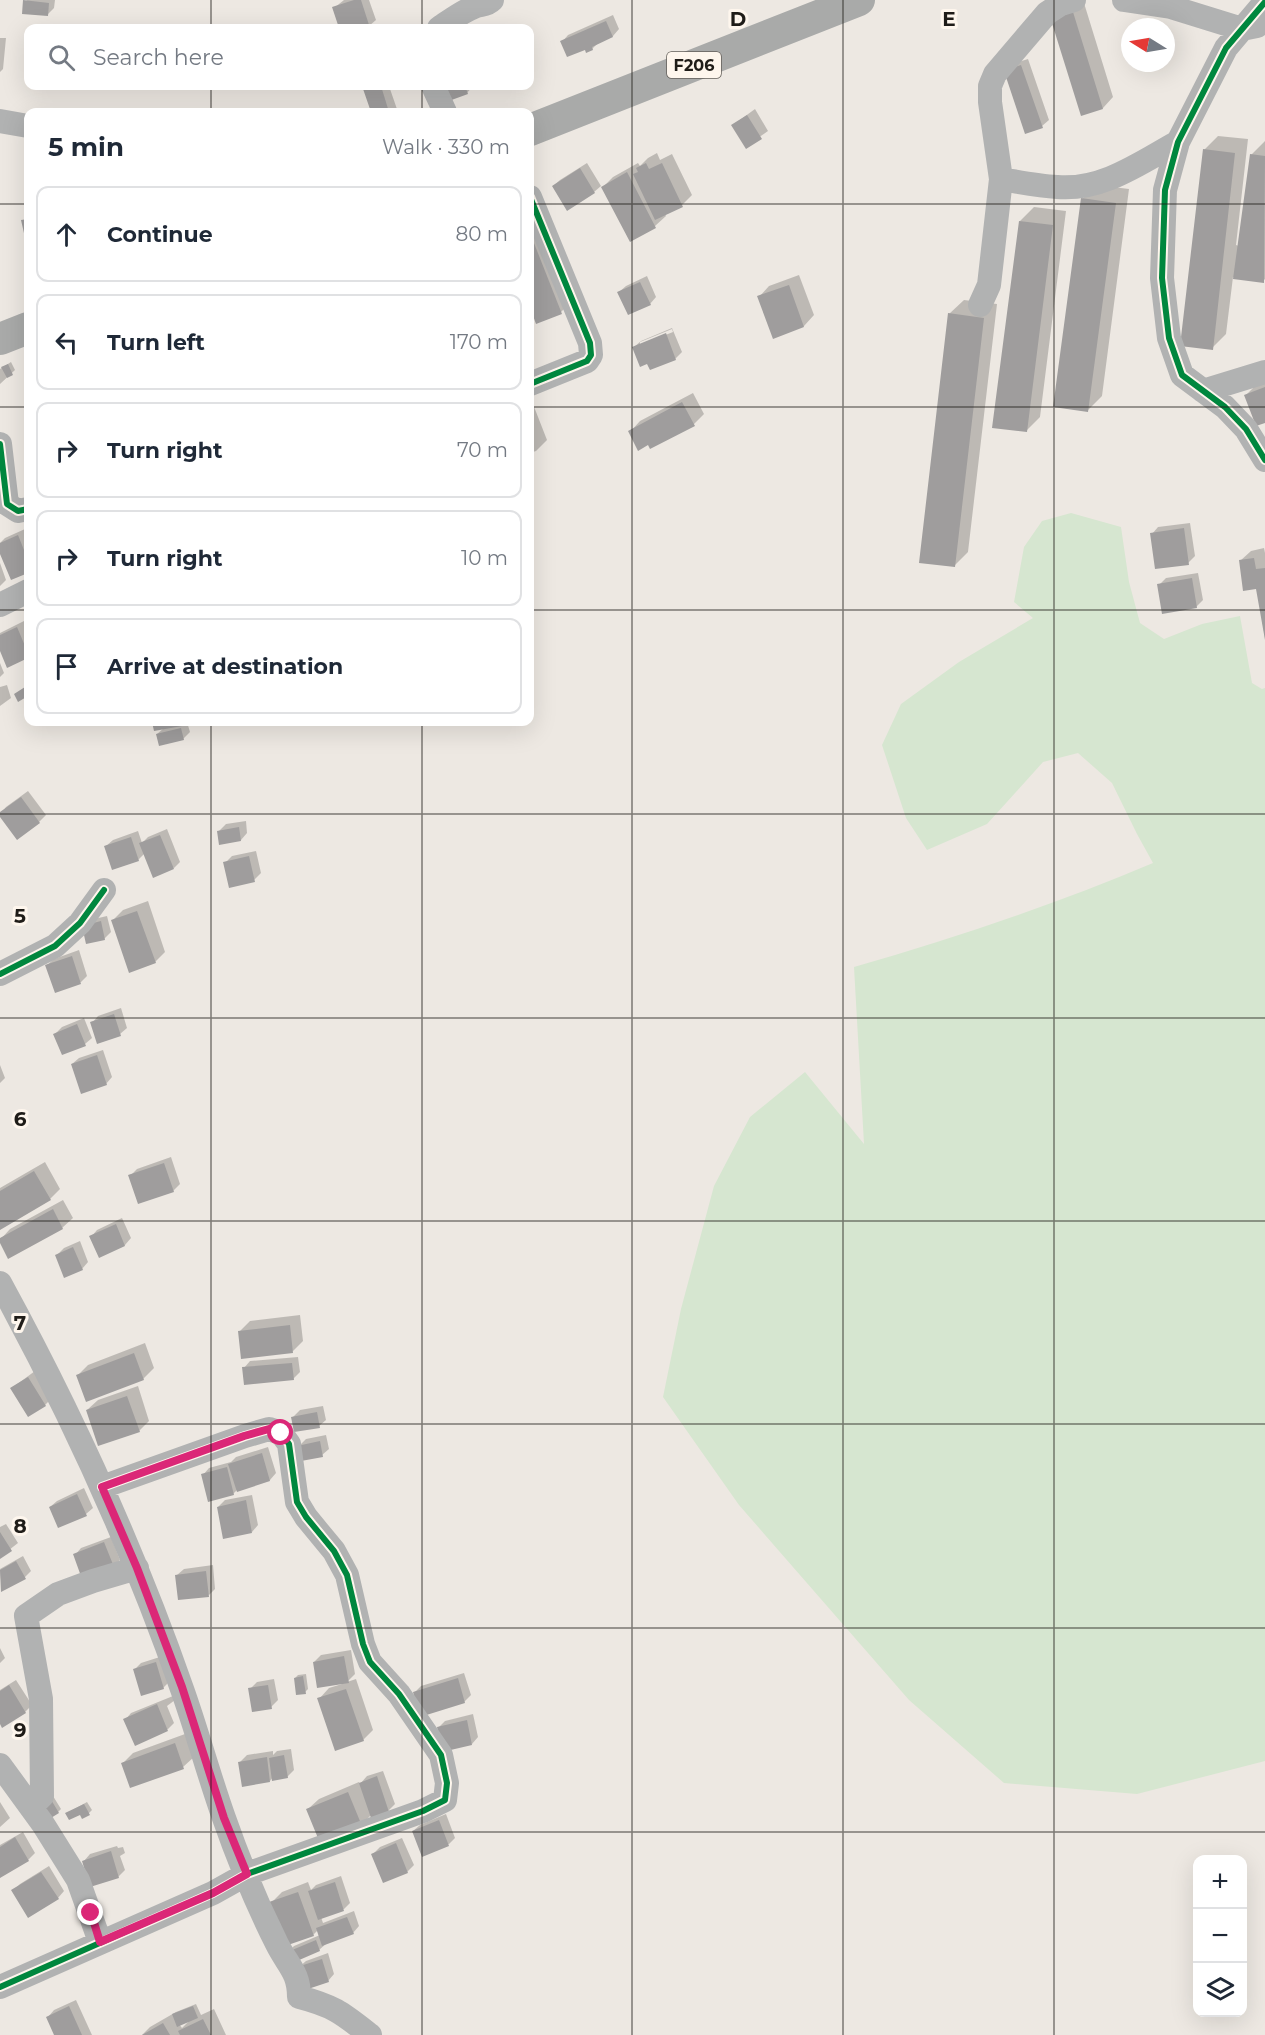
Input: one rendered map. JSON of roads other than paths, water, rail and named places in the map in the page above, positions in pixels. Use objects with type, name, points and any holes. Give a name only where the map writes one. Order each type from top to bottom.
[{"type":"main road","name":"F206","points":[[534,128],[859,0]]},
{"type":"main road","points":[[0,339],[24,330]]},
{"type":"street","points":[[446,24],[463,12],[488,4],[492,0]]},
{"type":"street","points":[[980,304],[989,285],[1001,179],[990,102],[990,86],[995,74],[1047,13],[1061,4],[1074,0]]},
{"type":"street","points":[[1124,0],[1171,7],[1253,27]]},
{"type":"street","points":[[1265,2],[1253,27],[1226,48],[1178,141],[1165,190],[1162,278],[1169,338],[1182,375],[1225,407],[1246,429],[1265,460]]},
{"type":"street","points":[[435,90],[443,108]]},
{"type":"street","points":[[0,121],[24,125]]},
{"type":"street","points":[[1001,179],[1057,187],[1098,183],[1124,173],[1178,141]]},
{"type":"street","points":[[534,207],[590,343],[591,355],[587,361],[534,382]]},
{"type":"street","points":[[1203,391],[1265,372]]},
{"type":"street","points":[[0,444],[7,504],[18,511],[24,510]]},
{"type":"street","points":[[0,605],[24,593]]},
{"type":"street","points":[[0,974],[54,946],[80,923],[105,890]]},
{"type":"street","points":[[0,1283],[51,1378],[137,1568],[182,1687],[224,1818],[278,1945],[299,1981],[299,1997],[340,2011],[370,2035]]},
{"type":"street","points":[[0,1987],[213,1893],[247,1874],[423,1811],[445,1800],[447,1784],[441,1755],[399,1694],[370,1662],[363,1644],[347,1575],[334,1551],[306,1517],[297,1502],[289,1444],[281,1433],[269,1429],[244,1436],[102,1487]]},
{"type":"street","points":[[31,1807],[42,1796],[41,1699],[26,1616],[58,1594],[137,1568]]},
{"type":"street","points":[[0,1765],[31,1807],[78,1880],[100,1942]]}]
